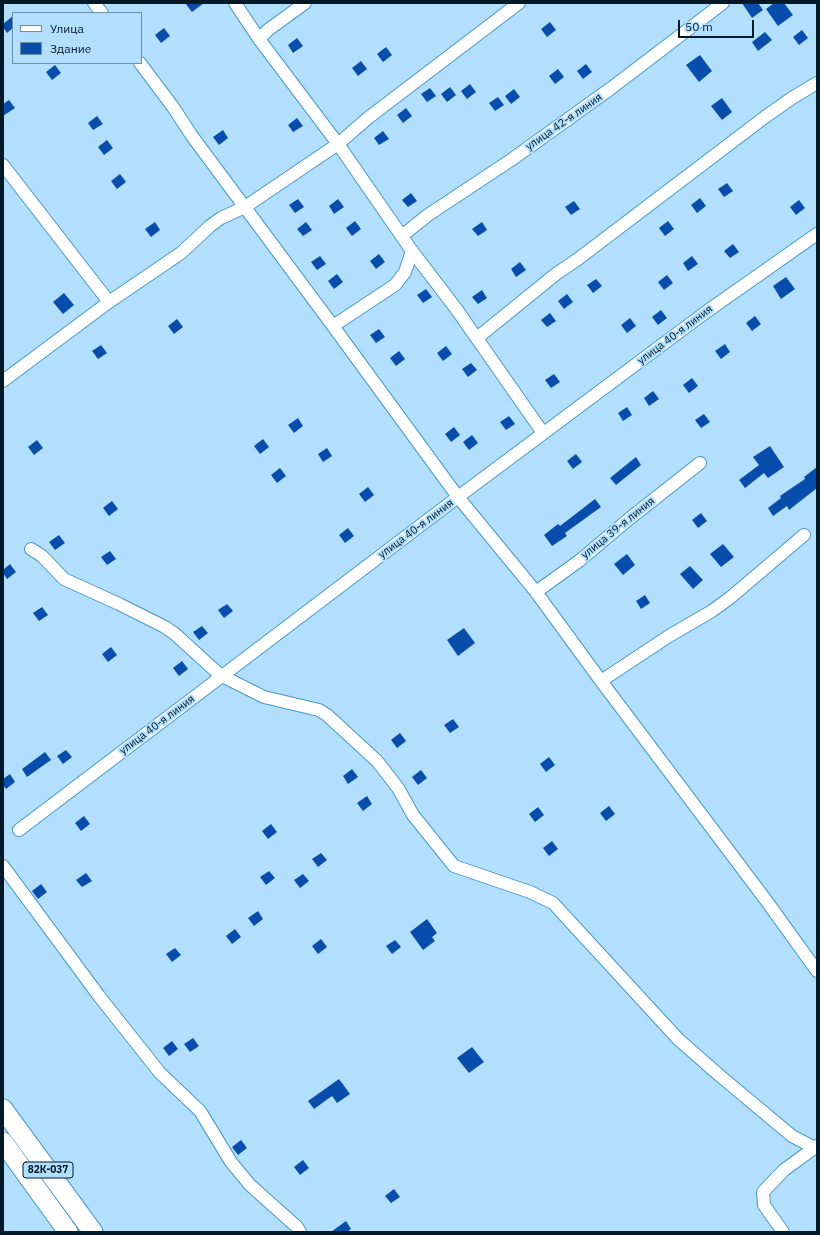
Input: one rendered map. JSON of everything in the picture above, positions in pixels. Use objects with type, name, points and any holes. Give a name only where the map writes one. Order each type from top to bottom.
[{"type":"main road","name":"82К-037","points":[[3,1109],[93,1232]]},
{"type":"main road","points":[[3,1142],[68,1232]]},
{"type":"street","points":[[94,3],[101,12]]},
{"type":"street","points":[[235,3],[259,38],[338,144],[412,251],[477,338],[543,434]]},
{"type":"street","points":[[259,38],[305,3]]},
{"type":"street","points":[[3,381],[109,302],[181,253],[210,226],[221,218],[245,207],[338,144],[374,114],[518,3]]},
{"type":"street","name":"улица 42-я линия","points":[[402,236],[428,215],[511,160],[610,89],[722,3]]},
{"type":"street","points":[[141,64],[192,136],[458,497],[536,592],[817,971]]},
{"type":"street","points":[[477,338],[556,274],[578,259],[765,117],[817,83]]},
{"type":"street","points":[[3,165],[109,302]]},
{"type":"street","name":"улица 40-я линия","points":[[19,830],[458,497],[706,312],[817,234]]},
{"type":"street","points":[[333,326],[395,285],[405,272],[412,251]]},
{"type":"street","name":"улица 39-я линия","points":[[536,592],[579,560],[700,463]]},
{"type":"street","points":[[601,681],[731,597],[804,535]]},
{"type":"street","points":[[31,549],[42,556],[64,579],[119,604],[175,634],[222,676],[264,697],[319,710],[327,715],[377,761],[398,788],[413,815],[454,866],[530,892],[553,903],[678,1039],[792,1136],[816,1147],[784,1170],[762,1192],[764,1205],[783,1232]]},
{"type":"street","points":[[3,866],[94,990],[160,1073],[200,1111],[232,1162],[250,1186],[297,1227],[300,1232]]},
{"type":"building","points":[[185,3],[204,3],[192,12]]},
{"type":"building","points":[[742,3],[758,3],[763,10],[752,18]]},
{"type":"building","points":[[774,3],[784,3],[793,15],[778,26],[766,9]]},
{"type":"building","points":[[12,17],[12,29],[7,33],[3,27],[3,24]]},
{"type":"building","points":[[550,22],[556,30],[547,37],[541,29]]},
{"type":"building","points":[[164,28],[170,36],[161,43],[155,35]]},
{"type":"building","points":[[802,30],[808,38],[799,45],[793,37]]},
{"type":"building","points":[[765,32],[772,40],[758,51],[752,42]]},
{"type":"building","points":[[297,38],[303,46],[293,53],[288,45]]},
{"type":"building","points":[[386,47],[392,55],[383,62],[377,54]]},
{"type":"building","points":[[700,55],[712,71],[699,82],[686,65]]},
{"type":"building","points":[[361,61],[367,69],[358,76],[352,68]]},
{"type":"building","points":[[586,64],[592,72],[583,79],[577,71]]},
{"type":"building","points":[[55,65],[61,73],[52,80],[46,72]]},
{"type":"building","points":[[558,69],[564,77],[555,84],[549,76]]},
{"type":"building","points":[[470,84],[476,92],[467,99],[461,91]]},
{"type":"building","points":[[450,87],[456,95],[447,102],[441,94]]},
{"type":"building","points":[[430,88],[436,96],[427,102],[421,94]]},
{"type":"building","points":[[514,89],[520,97],[511,104],[505,96]]},
{"type":"building","points":[[498,97],[504,105],[495,111],[489,103]]},
{"type":"building","points":[[722,98],[732,112],[722,120],[711,106]]},
{"type":"building","points":[[9,100],[15,108],[3,116],[3,104]]},
{"type":"building","points":[[406,108],[412,116],[403,123],[397,115]]},
{"type":"building","points":[[97,116],[103,124],[93,130],[88,123]]},
{"type":"building","points":[[297,118],[303,126],[293,132],[288,125]]},
{"type":"building","points":[[223,130],[228,138],[219,145],[213,137]]},
{"type":"building","points":[[383,131],[389,139],[379,145],[374,138]]},
{"type":"building","points":[[107,140],[113,148],[104,155],[98,147]]},
{"type":"building","points":[[120,174],[126,182],[117,189],[111,181]]},
{"type":"building","points":[[727,183],[733,191],[724,197],[718,189]]},
{"type":"building","points":[[411,193],[417,201],[408,207],[402,200]]},
{"type":"building","points":[[700,198],[706,206],[697,213],[691,205]]},
{"type":"building","points":[[298,199],[304,207],[295,213],[289,205]]},
{"type":"building","points":[[338,199],[344,207],[334,214],[329,206]]},
{"type":"building","points":[[799,200],[805,208],[796,215],[790,207]]},
{"type":"building","points":[[574,201],[580,209],[571,215],[565,207]]},
{"type":"building","points":[[355,221],[361,229],[352,236],[346,228]]},
{"type":"building","points":[[668,221],[674,229],[665,236],[659,228]]},
{"type":"building","points":[[155,222],[160,230],[151,237],[145,229]]},
{"type":"building","points":[[306,222],[312,230],[303,236],[297,229]]},
{"type":"building","points":[[482,222],[487,230],[478,236],[472,229]]},
{"type":"building","points":[[733,244],[739,252],[730,258],[724,251]]},
{"type":"building","points":[[379,254],[385,262],[376,269],[370,261]]},
{"type":"building","points":[[320,256],[326,264],[317,270],[311,262]]},
{"type":"building","points":[[692,256],[698,264],[688,271],[683,263]]},
{"type":"building","points":[[520,262],[526,270],[516,277],[511,269]]},
{"type":"building","points":[[337,274],[343,282],[334,289],[328,281]]},
{"type":"building","points":[[667,275],[673,283],[664,290],[658,282]]},
{"type":"building","points":[[786,277],[795,289],[781,299],[773,286]]},
{"type":"building","points":[[596,279],[602,286],[593,293],[587,285]]},
{"type":"building","points":[[426,289],[432,297],[423,303],[417,295]]},
{"type":"building","points":[[482,290],[487,298],[478,304],[472,297]]},
{"type":"building","points":[[64,293],[74,305],[63,314],[53,302]]},
{"type":"building","points":[[567,294],[573,302],[564,309],[558,301]]},
{"type":"building","points":[[661,310],[667,318],[658,325],[652,317]]},
{"type":"building","points":[[550,313],[556,321],[547,327],[541,320]]},
{"type":"building","points":[[755,316],[761,324],[752,331],[746,323]]},
{"type":"building","points":[[630,318],[636,326],[627,333],[621,325]]},
{"type":"building","points":[[177,319],[183,327],[174,334],[168,326]]},
{"type":"building","points":[[379,329],[385,337],[376,343],[370,335]]},
{"type":"building","points":[[725,344],[730,352],[721,359],[715,351]]},
{"type":"building","points":[[101,345],[107,353],[98,359],[92,351]]},
{"type":"building","points":[[446,346],[452,354],[443,361],[437,353]]},
{"type":"building","points":[[399,351],[405,359],[396,366],[390,358]]},
{"type":"building","points":[[471,363],[477,370],[468,377],[462,369]]},
{"type":"building","points":[[554,374],[560,382],[551,388],[545,380]]},
{"type":"building","points":[[692,378],[698,386],[689,393],[683,385]]},
{"type":"building","points":[[653,391],[659,399],[649,406],[644,398]]},
{"type":"building","points":[[627,407],[632,415],[623,421],[618,413]]},
{"type":"building","points":[[704,414],[710,422],[701,428],[695,420]]},
{"type":"building","points":[[509,416],[515,424],[506,430],[500,422]]},
{"type":"building","points":[[298,418],[303,426],[294,433],[288,425]]},
{"type":"building","points":[[454,427],[460,435],[451,442],[445,434]]},
{"type":"building","points":[[472,435],[478,443],[469,450],[463,442]]},
{"type":"building","points":[[263,439],[269,447],[260,454],[254,446]]},
{"type":"building","points":[[37,440],[43,448],[34,455],[28,447]]},
{"type":"building","points":[[770,446],[784,467],[768,478],[764,473],[745,488],[739,480],[759,465],[753,457]]},
{"type":"building","points":[[327,448],[332,456],[323,462],[318,454]]},
{"type":"building","points":[[576,454],[582,462],[573,469],[567,461]]},
{"type":"building","points":[[636,457],[641,465],[616,485],[610,478]]},
{"type":"building","points":[[817,467],[817,488],[789,510],[787,506],[773,516],[768,508],[781,498],[780,496],[805,479],[804,477]]},
{"type":"building","points":[[280,468],[286,476],[277,483],[271,475]]},
{"type":"building","points":[[368,487],[374,495],[365,502],[359,494]]},
{"type":"building","points":[[595,499],[601,507],[565,533],[567,536],[552,546],[544,535],[558,524],[560,526]]},
{"type":"building","points":[[112,501],[118,509],[109,516],[103,508]]},
{"type":"building","points":[[701,513],[707,521],[698,528],[692,520]]},
{"type":"building","points":[[348,528],[354,536],[345,543],[339,535]]},
{"type":"building","points":[[59,535],[65,543],[55,550],[49,542]]},
{"type":"building","points":[[723,544],[734,557],[721,567],[710,554]]},
{"type":"building","points":[[110,551],[116,559],[107,565],[101,557]]},
{"type":"building","points":[[627,554],[635,565],[623,575],[614,564]]},
{"type":"building","points":[[10,564],[16,572],[7,579],[3,573],[3,570]]},
{"type":"building","points":[[690,566],[703,580],[693,589],[680,574]]},
{"type":"building","points":[[645,595],[650,603],[641,609],[636,601]]},
{"type":"building","points":[[227,604],[233,611],[224,618],[218,610]]},
{"type":"building","points":[[42,607],[48,615],[39,621],[33,613]]},
{"type":"building","points":[[202,626],[208,633],[199,640],[193,632]]},
{"type":"building","points":[[464,628],[475,643],[458,656],[447,640]]},
{"type":"building","points":[[111,647],[117,655],[108,662],[102,654]]},
{"type":"building","points":[[182,661],[188,669],[179,676],[173,668]]},
{"type":"building","points":[[453,719],[459,727],[450,733],[444,725]]},
{"type":"building","points":[[400,733],[406,741],[397,748],[391,740]]},
{"type":"building","points":[[66,750],[72,757],[63,764],[57,756]]},
{"type":"building","points":[[45,752],[51,760],[27,777],[22,769]]},
{"type":"building","points":[[549,757],[555,765],[546,772],[540,764]]},
{"type":"building","points":[[352,769],[358,777],[348,784],[343,776]]},
{"type":"building","points":[[421,770],[427,778],[418,785],[412,777]]},
{"type":"building","points":[[10,774],[15,782],[6,789],[3,785],[3,779]]},
{"type":"building","points":[[367,796],[372,804],[363,811],[357,803]]},
{"type":"building","points":[[609,806],[615,814],[606,821],[600,813]]},
{"type":"building","points":[[538,807],[544,815],[535,822],[529,814]]},
{"type":"building","points":[[84,816],[90,824],[81,831],[75,823]]},
{"type":"building","points":[[271,824],[277,832],[268,839],[262,831]]},
{"type":"building","points":[[552,841],[558,849],[549,856],[543,848]]},
{"type":"building","points":[[321,853],[327,860],[318,867],[312,859]]},
{"type":"building","points":[[269,871],[275,878],[266,885],[260,877]]},
{"type":"building","points":[[86,873],[92,881],[82,887],[76,880]]},
{"type":"building","points":[[303,874],[309,881],[300,888],[294,880]]},
{"type":"building","points":[[41,884],[47,892],[38,899],[32,891]]},
{"type":"building","points":[[258,911],[263,919],[254,926],[248,918]]},
{"type":"building","points":[[427,919],[437,933],[432,937],[435,941],[423,950],[410,932]]},
{"type":"building","points":[[235,929],[241,937],[232,944],[226,936]]},
{"type":"building","points":[[321,939],[327,947],[318,954],[312,946]]},
{"type":"building","points":[[395,940],[401,947],[392,954],[386,946]]},
{"type":"building","points":[[175,948],[181,955],[172,962],[166,954]]},
{"type":"building","points":[[193,1038],[199,1046],[190,1052],[184,1044]]},
{"type":"building","points":[[172,1041],[178,1049],[169,1056],[163,1048]]},
{"type":"building","points":[[472,1047],[484,1062],[469,1073],[457,1058]]},
{"type":"building","points":[[339,1079],[350,1094],[337,1103],[332,1096],[314,1109],[308,1101]]},
{"type":"building","points":[[241,1140],[247,1148],[238,1155],[232,1147]]},
{"type":"building","points":[[303,1160],[309,1168],[300,1175],[294,1167]]},
{"type":"building","points":[[394,1189],[400,1197],[391,1203],[385,1196]]},
{"type":"building","points":[[346,1221],[351,1229],[347,1232],[331,1232]]}]
